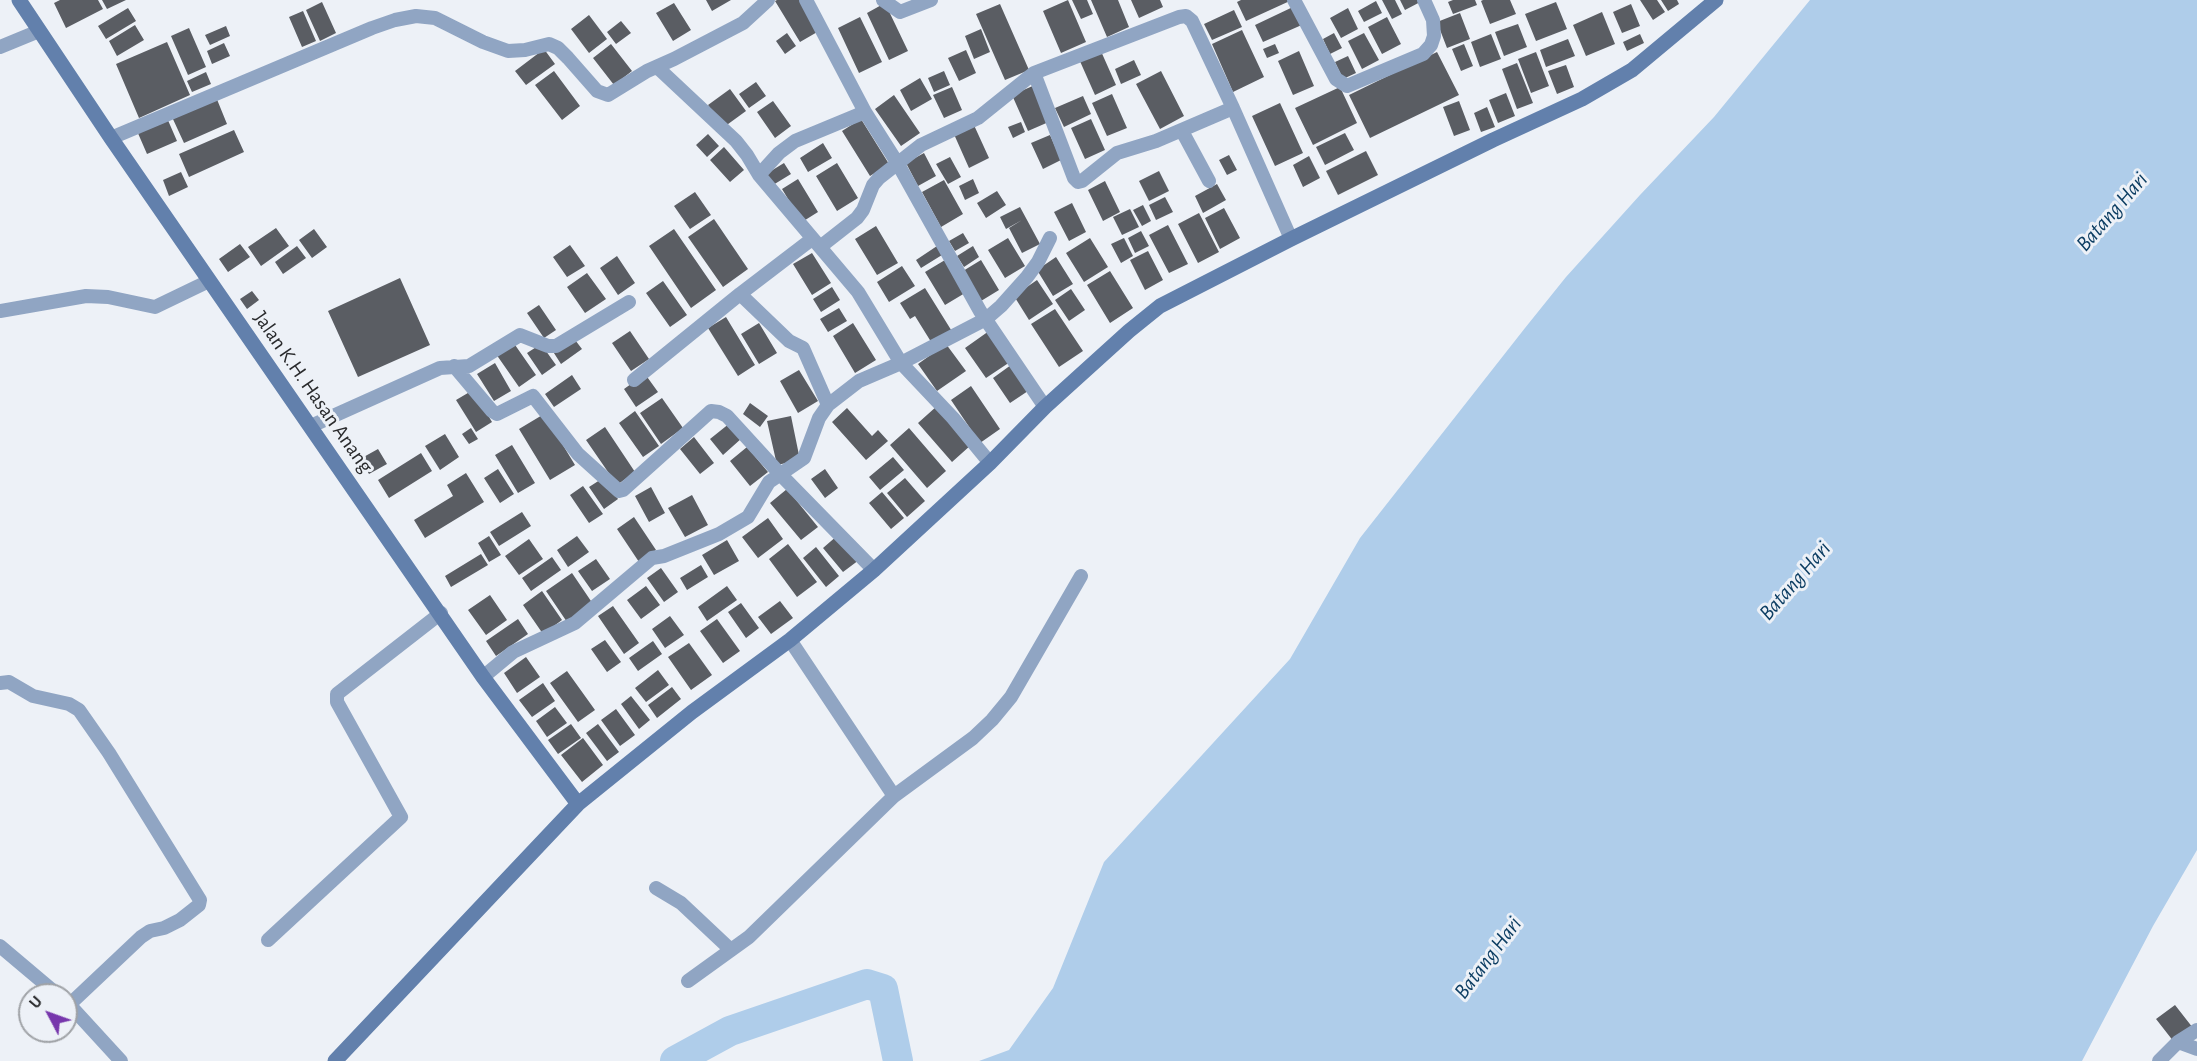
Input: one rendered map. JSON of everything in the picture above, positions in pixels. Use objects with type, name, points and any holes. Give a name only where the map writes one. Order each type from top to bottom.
[{"type":"street","name":"Jalan K.H. Hasan Anang","points":[[20,0],[111,138],[483,677],[578,804]]},
{"type":"street","points":[[111,138],[372,28],[416,16],[435,18],[483,42],[508,51],[525,50],[549,44],[558,48],[597,91],[608,94],[743,22],[768,0]]},
{"type":"street","points":[[806,0],[865,112],[898,164],[986,319],[1045,407]]},
{"type":"street","points":[[884,0],[900,12],[931,0]]},
{"type":"street","points":[[1294,0],[1336,79],[1347,86],[1423,54],[1431,45],[1434,36],[1433,20],[1424,0]]},
{"type":"street","points":[[335,1061],[578,804],[692,712],[790,640],[874,570],[990,463],[1045,407],[1160,306],[1291,239],[1582,99],[1632,70],[1716,0]]},
{"type":"street","points":[[634,380],[740,294],[857,218],[864,210],[873,185],[879,178],[921,145],[978,118],[1034,74],[1179,17],[1186,16],[1192,21],[1291,239]]},
{"type":"street","points":[[0,47],[36,25]]},
{"type":"street","points":[[657,67],[736,141],[759,175],[858,292],[902,363],[953,418],[990,463]]},
{"type":"street","points":[[1034,74],[1074,178],[1078,182],[1116,153],[1182,131],[1233,108]]},
{"type":"street","points":[[759,175],[779,153],[795,141],[865,112]]},
{"type":"street","points":[[1182,131],[1209,181]]},
{"type":"street","points":[[483,677],[513,652],[575,623],[652,558],[664,556],[719,534],[748,517],[769,482],[804,458],[819,418],[828,405],[859,381],[902,363],[986,319],[1027,277],[1038,262],[1050,238]]},
{"type":"street","points":[[0,311],[86,296],[115,298],[155,307],[209,281]]},
{"type":"street","points":[[740,294],[783,336],[803,348],[828,405]]},
{"type":"street","points":[[311,426],[440,368],[469,366],[520,335],[548,346],[556,346],[629,302]]},
{"type":"street","points":[[454,366],[497,414],[533,396],[578,454],[619,490],[623,490],[711,411],[719,412],[727,416],[874,570]]},
{"type":"street","points":[[688,981],[731,950],[771,916],[894,796],[974,738],[992,720],[1011,697],[1081,576]]},
{"type":"street","points":[[268,940],[401,817],[337,702],[337,694],[441,613]]},
{"type":"street","points":[[790,640],[894,796]]},
{"type":"street","points":[[0,683],[9,682],[33,696],[69,704],[79,710],[109,753],[200,900],[199,905],[180,920],[164,928],[150,931],[141,937],[78,989]]},
{"type":"street","points":[[656,888],[681,903],[731,950]]},
{"type":"street","points":[[0,946],[45,983]]},
{"type":"street","points":[[78,1014],[121,1061]]},
{"type":"street","points":[[2159,1061],[2178,1042],[2197,1030]]},
{"type":"street","points":[[2178,1042],[2197,1049]]},
{"type":"water","name":"Batang Hari","points":[[1810,0],[2197,0],[2197,850],[2153,926],[2082,1061],[979,1061],[1009,1050],[1053,988],[1104,862],[1290,659],[1360,538],[1525,328],[1566,277],[1714,117]]},
{"type":"building","points":[[60,0],[98,0],[103,9],[66,28],[54,3]]},
{"type":"building","points":[[102,0],[126,0],[107,9]]},
{"type":"building","points":[[706,0],[731,0],[712,11]]},
{"type":"building","points":[[800,0],[819,31],[800,42],[775,1]]},
{"type":"building","points":[[1068,0],[1086,42],[1061,53],[1043,11]]},
{"type":"building","points":[[1072,0],[1087,0],[1093,14],[1081,19]]},
{"type":"building","points":[[1091,0],[1118,0],[1129,27],[1107,37]]},
{"type":"building","points":[[1131,0],[1160,0],[1163,7],[1139,18]]},
{"type":"building","points":[[1241,0],[1292,0],[1246,21],[1237,2]]},
{"type":"building","points":[[1382,0],[1395,0],[1402,14],[1392,19]]},
{"type":"building","points":[[1400,0],[1424,0],[1405,10]]},
{"type":"building","points":[[1475,0],[1477,5],[1453,14],[1448,2]]},
{"type":"building","points":[[1510,0],[1516,14],[1490,24],[1481,1]]},
{"type":"building","points":[[1640,0],[1657,0],[1665,12],[1653,20]]},
{"type":"building","points":[[1661,0],[1677,0],[1679,4],[1668,11]]},
{"type":"building","points":[[1376,1],[1382,13],[1364,22],[1358,11]]},
{"type":"building","points":[[322,2],[336,33],[320,41],[306,10]]},
{"type":"building","points":[[1556,2],[1567,29],[1536,41],[1525,14]]},
{"type":"building","points":[[674,3],[691,30],[673,41],[656,13]]},
{"type":"building","points":[[885,3],[908,51],[889,60],[867,13]]},
{"type":"building","points":[[1000,4],[1029,70],[1005,80],[976,14]]},
{"type":"building","points":[[1631,4],[1640,26],[1622,33],[1613,12]]},
{"type":"building","points":[[1295,6],[1304,24],[1263,42],[1255,25]]},
{"type":"building","points":[[128,8],[136,21],[106,39],[98,26]]},
{"type":"building","points":[[1348,8],[1358,29],[1341,38],[1330,18]]},
{"type":"building","points":[[1234,10],[1242,27],[1212,40],[1204,24]]},
{"type":"building","points":[[303,11],[316,41],[302,47],[289,17]]},
{"type":"building","points":[[1602,12],[1615,44],[1586,56],[1573,25]]},
{"type":"building","points":[[1460,13],[1470,39],[1447,48],[1437,22]]},
{"type":"building","points":[[589,15],[607,39],[589,53],[571,29]]},
{"type":"building","points":[[860,17],[882,62],[859,73],[838,28]]},
{"type":"building","points":[[1387,17],[1401,44],[1382,54],[1368,27]]},
{"type":"building","points":[[621,21],[631,33],[616,44],[607,32]]},
{"type":"building","points":[[1518,24],[1527,47],[1504,56],[1495,32]]},
{"type":"building","points":[[135,25],[144,40],[117,56],[109,41]]},
{"type":"building","points":[[226,26],[230,36],[210,45],[205,35]]},
{"type":"building","points":[[189,28],[206,67],[188,75],[171,36]]},
{"type":"building","points":[[981,29],[990,52],[974,59],[965,36]]},
{"type":"building","points":[[1242,30],[1264,77],[1233,92],[1212,44]]},
{"type":"building","points":[[787,33],[796,46],[785,54],[776,41]]},
{"type":"building","points":[[1334,33],[1342,48],[1330,54],[1323,39]]},
{"type":"building","points":[[1364,33],[1379,60],[1362,69],[1348,41]]},
{"type":"building","points":[[1491,34],[1501,59],[1480,67],[1471,42]]},
{"type":"building","points":[[1640,34],[1644,43],[1627,51],[1623,42]]},
{"type":"building","points":[[1568,39],[1575,56],[1546,67],[1540,50]]},
{"type":"building","points":[[167,42],[190,95],[139,118],[116,64]]},
{"type":"building","points":[[224,43],[230,56],[212,64],[207,51]]},
{"type":"building","points":[[611,44],[632,71],[614,85],[593,58]]},
{"type":"building","points":[[1275,44],[1279,53],[1267,58],[1263,49]]},
{"type":"building","points":[[1464,44],[1473,66],[1461,71],[1452,49]]},
{"type":"building","points":[[544,49],[555,64],[526,85],[515,71]]},
{"type":"building","points":[[1100,49],[1116,85],[1095,95],[1079,59]]},
{"type":"building","points":[[966,50],[976,73],[959,81],[948,58]]},
{"type":"building","points":[[1299,51],[1314,86],[1293,95],[1278,61]]},
{"type":"building","points":[[1437,52],[1459,95],[1370,138],[1349,95]]},
{"type":"building","points":[[1536,52],[1549,86],[1531,93],[1518,59]]},
{"type":"building","points":[[1348,56],[1356,73],[1343,79],[1335,62]]},
{"type":"building","points":[[1134,60],[1141,75],[1121,84],[1115,69]]},
{"type":"building","points":[[1517,63],[1533,103],[1517,109],[1502,69]]},
{"type":"building","points":[[1566,65],[1574,87],[1557,94],[1548,71]]},
{"type":"building","points":[[554,71],[580,106],[562,120],[535,85]]},
{"type":"building","points":[[944,71],[950,85],[934,92],[928,78]]},
{"type":"building","points":[[1161,71],[1184,116],[1160,129],[1136,84]]},
{"type":"building","points":[[206,72],[211,84],[192,92],[187,81]]},
{"type":"building","points":[[920,78],[932,99],[911,111],[900,90]]},
{"type":"building","points":[[756,82],[766,96],[749,108],[739,94]]},
{"type":"building","points":[[1035,85],[1051,121],[1028,131],[1012,95]]},
{"type":"building","points":[[952,87],[962,110],[944,118],[933,95]]},
{"type":"building","points":[[1340,87],[1357,123],[1313,145],[1295,108]]},
{"type":"building","points":[[730,89],[746,111],[724,127],[708,105]]},
{"type":"building","points":[[1506,93],[1515,116],[1498,123],[1489,100]]},
{"type":"building","points":[[1112,94],[1127,128],[1107,136],[1092,103]]},
{"type":"building","points":[[894,95],[920,133],[901,146],[875,109]]},
{"type":"building","points":[[1083,96],[1091,114],[1064,127],[1055,108]]},
{"type":"building","points":[[216,97],[227,124],[184,143],[172,117]]},
{"type":"building","points":[[773,101],[791,126],[775,138],[757,112]]},
{"type":"building","points":[[1459,101],[1470,130],[1454,136],[1443,107]]},
{"type":"building","points":[[1280,103],[1303,153],[1275,166],[1252,116]]},
{"type":"building","points":[[1487,107],[1495,127],[1481,132],[1474,113]]},
{"type":"building","points":[[167,118],[177,141],[147,154],[137,131]]},
{"type":"building","points":[[861,119],[889,164],[870,176],[842,131]]},
{"type":"building","points":[[1091,119],[1105,150],[1085,159],[1071,128]]},
{"type":"building","points":[[1021,122],[1025,132],[1013,138],[1008,127]]},
{"type":"building","points":[[973,123],[989,158],[969,168],[953,132]]},
{"type":"building","points":[[234,130],[244,152],[189,177],[179,154]]},
{"type":"building","points":[[1345,133],[1354,150],[1325,165],[1316,147]]},
{"type":"building","points":[[708,134],[719,146],[707,157],[696,145]]},
{"type":"building","points":[[1050,135],[1061,160],[1043,169],[1031,143]]},
{"type":"building","points":[[823,143],[832,158],[808,172],[800,158]]},
{"type":"building","points":[[724,147],[744,170],[730,182],[710,160]]},
{"type":"building","points":[[1366,151],[1378,175],[1338,195],[1326,171]]},
{"type":"building","points":[[924,153],[936,176],[918,186],[906,163]]},
{"type":"building","points":[[1229,155],[1237,170],[1227,175],[1219,160]]},
{"type":"building","points":[[1309,156],[1320,178],[1303,187],[1293,165]]},
{"type":"building","points":[[950,157],[961,177],[948,184],[936,164]]},
{"type":"building","points":[[784,163],[791,174],[773,185],[766,174]]},
{"type":"building","points":[[837,163],[858,198],[837,211],[816,176]]},
{"type":"building","points":[[1159,171],[1169,191],[1149,201],[1139,181]]},
{"type":"building","points":[[181,172],[188,187],[169,196],[163,180]]},
{"type":"building","points":[[798,179],[818,212],[802,222],[782,189]]},
{"type":"building","points":[[973,179],[979,193],[965,200],[959,186]]},
{"type":"building","points":[[944,180],[963,214],[941,227],[922,192]]},
{"type":"building","points":[[1105,181],[1120,212],[1103,221],[1088,190]]},
{"type":"building","points":[[1217,184],[1226,200],[1203,213],[1195,196]]},
{"type":"building","points":[[997,191],[1006,205],[986,218],[977,203]]},
{"type":"building","points":[[695,192],[711,215],[690,229],[674,206]]},
{"type":"building","points":[[1165,197],[1173,212],[1156,220],[1149,205]]},
{"type":"building","points":[[1072,203],[1086,232],[1069,241],[1054,212]]},
{"type":"building","points":[[1143,205],[1151,221],[1142,226],[1133,210]]},
{"type":"building","points":[[1020,207],[1040,244],[1022,253],[1009,228],[1022,220],[1006,229],[1000,217]]},
{"type":"building","points":[[1224,208],[1240,238],[1220,249],[1205,218]]},
{"type":"building","points":[[1130,209],[1139,227],[1122,235],[1113,217]]},
{"type":"building","points":[[1199,213],[1219,252],[1198,263],[1178,224]]},
{"type":"building","points":[[714,219],[748,269],[723,287],[688,237]]},
{"type":"building","points":[[1168,225],[1188,264],[1169,273],[1149,235]]},
{"type":"building","points":[[876,226],[898,263],[877,275],[855,239]]},
{"type":"building","points":[[276,228],[289,246],[261,266],[248,247]]},
{"type":"building","points":[[314,229],[327,247],[312,258],[299,240]]},
{"type":"building","points":[[674,229],[716,290],[691,308],[649,246]]},
{"type":"building","points":[[1141,231],[1149,246],[1135,253],[1128,238]]},
{"type":"building","points":[[963,233],[969,243],[955,251],[949,241]]},
{"type":"building","points":[[1008,238],[1025,266],[1005,278],[988,250]]},
{"type":"building","points":[[1090,238],[1108,267],[1084,282],[1066,253]]},
{"type":"building","points":[[1124,238],[1133,256],[1121,263],[1111,244]]},
{"type":"building","points":[[240,244],[250,257],[228,272],[219,259]]},
{"type":"building","points":[[570,245],[585,266],[567,277],[553,257]]},
{"type":"building","points":[[297,246],[306,258],[283,274],[275,262]]},
{"type":"building","points":[[937,246],[942,255],[921,268],[916,260]]},
{"type":"building","points":[[973,246],[979,257],[964,267],[957,256]]},
{"type":"building","points":[[1148,251],[1163,280],[1145,290],[1130,260]]},
{"type":"building","points":[[812,253],[831,283],[812,295],[793,264]]},
{"type":"building","points":[[617,256],[635,283],[618,295],[600,268]]},
{"type":"building","points":[[1056,257],[1073,284],[1053,296],[1037,270]]},
{"type":"building","points":[[945,260],[965,293],[945,305],[925,272]]},
{"type":"building","points":[[981,260],[999,290],[981,301],[963,271]]},
{"type":"building","points":[[902,266],[915,286],[889,302],[877,282]]},
{"type":"building","points":[[1110,271],[1133,308],[1110,323],[1087,285]]},
{"type":"building","points":[[587,273],[606,299],[585,313],[567,287]]},
{"type":"building","points":[[400,278],[430,345],[358,377],[328,311]]},
{"type":"building","points":[[1037,280],[1053,304],[1029,320],[1014,296]]},
{"type":"building","points":[[663,281],[687,315],[670,327],[646,293]]},
{"type":"building","points":[[832,287],[840,300],[821,312],[813,299]]},
{"type":"building","points":[[925,288],[953,333],[933,345],[915,316],[910,319],[900,303]]},
{"type":"building","points":[[1071,289],[1085,310],[1069,321],[1055,300]]},
{"type":"building","points":[[252,291],[259,300],[247,309],[240,299]]},
{"type":"building","points":[[539,305],[556,330],[544,338],[527,313]]},
{"type":"building","points":[[839,308],[847,321],[828,332],[820,319]]},
{"type":"building","points":[[1055,309],[1083,351],[1059,367],[1031,324]]},
{"type":"building","points":[[726,317],[755,365],[738,376],[708,328]]},
{"type":"building","points":[[759,323],[777,353],[759,364],[741,334]]},
{"type":"building","points":[[853,323],[876,360],[855,373],[833,336]]},
{"type":"building","points":[[630,331],[649,359],[631,371],[612,343]]},
{"type":"building","points":[[989,331],[1010,362],[986,378],[965,348]]},
{"type":"building","points":[[572,336],[582,349],[561,364],[552,350]]},
{"type":"building","points":[[513,342],[536,375],[519,387],[496,354]]},
{"type":"building","points":[[541,344],[556,365],[542,375],[527,353]]},
{"type":"building","points":[[946,344],[966,371],[937,391],[918,364]]},
{"type":"building","points":[[495,363],[511,391],[494,401],[477,374]]},
{"type":"building","points":[[1011,365],[1028,391],[1010,403],[993,378]]},
{"type":"building","points":[[799,370],[818,401],[798,413],[780,381]]},
{"type":"building","points":[[645,374],[658,392],[636,407],[624,389]]},
{"type":"building","points":[[572,375],[581,389],[554,407],[545,394]]},
{"type":"building","points":[[971,386],[1000,429],[980,443],[951,400]]},
{"type":"building","points":[[473,390],[492,422],[476,432],[456,400]]},
{"type":"building","points":[[662,398],[683,428],[661,444],[640,413]]},
{"type":"building","points":[[750,403],[768,416],[760,427],[743,414]]},
{"type":"building","points":[[937,406],[971,445],[952,462],[918,423]]},
{"type":"building","points":[[847,408],[872,436],[878,430],[888,441],[866,460],[832,422]]},
{"type":"building","points":[[635,411],[659,446],[643,457],[619,423]]},
{"type":"building","points":[[544,414],[575,465],[550,480],[519,429]]},
{"type":"building","points":[[791,416],[800,460],[777,465],[767,421]]},
{"type":"building","points":[[730,423],[742,438],[723,455],[710,439]]},
{"type":"building","points":[[605,427],[635,472],[617,485],[586,440]]},
{"type":"building","points":[[471,428],[478,439],[469,444],[462,434]]},
{"type":"building","points":[[909,428],[946,471],[927,488],[890,445]]},
{"type":"building","points":[[445,434],[459,457],[440,470],[425,446]]},
{"type":"building","points":[[694,437],[714,463],[700,474],[680,449]]},
{"type":"building","points":[[512,445],[535,483],[518,493],[495,455]]},
{"type":"building","points":[[747,447],[768,472],[750,486],[730,461]]},
{"type":"building","points":[[378,449],[387,464],[369,474],[360,459]]},
{"type":"building","points":[[421,453],[432,471],[389,498],[378,480]]},
{"type":"building","points":[[893,457],[904,470],[880,490],[869,477]]},
{"type":"building","points":[[498,469],[514,494],[500,503],[484,478]]},
{"type":"building","points":[[825,469],[838,488],[825,498],[811,479]]},
{"type":"building","points":[[466,473],[484,502],[425,538],[414,520],[453,496],[447,485]]},
{"type":"building","points":[[603,478],[618,499],[604,509],[589,487]]},
{"type":"building","points":[[905,478],[925,501],[907,517],[887,493]]},
{"type":"building","points":[[583,486],[603,514],[589,523],[570,495]]},
{"type":"building","points":[[651,487],[665,513],[649,522],[635,496]]},
{"type":"building","points":[[787,489],[818,527],[801,540],[770,503]]},
{"type":"building","points":[[882,492],[904,518],[891,529],[869,503]]},
{"type":"building","points":[[692,495],[708,525],[685,537],[668,508]]},
{"type":"building","points":[[522,512],[531,526],[499,546],[490,532]]},
{"type":"building","points":[[634,517],[656,550],[639,562],[617,529]]},
{"type":"building","points":[[768,518],[783,539],[758,558],[742,537]]},
{"type":"building","points":[[838,535],[859,560],[843,572],[823,548]]},
{"type":"building","points":[[489,536],[501,555],[489,562],[478,543]]},
{"type":"building","points":[[577,536],[589,552],[568,567],[557,550]]},
{"type":"building","points":[[529,539],[543,559],[519,575],[505,556]]},
{"type":"building","points":[[727,540],[739,561],[714,575],[702,555]]},
{"type":"building","points":[[788,544],[817,582],[797,597],[769,559]]},
{"type":"building","points":[[816,547],[839,576],[826,587],[803,558]]},
{"type":"building","points":[[481,554],[488,565],[451,587],[445,576]]},
{"type":"building","points":[[552,557],[561,570],[531,591],[522,578]]},
{"type":"building","points":[[596,559],[610,579],[592,591],[578,571]]},
{"type":"building","points":[[701,565],[708,577],[687,590],[680,578]]},
{"type":"building","points":[[661,568],[678,592],[664,602],[647,578]]},
{"type":"building","points":[[572,573],[593,604],[567,622],[546,591]]},
{"type":"building","points":[[646,586],[660,605],[641,619],[627,600]]},
{"type":"building","points":[[727,586],[737,600],[707,621],[698,607]]},
{"type":"building","points":[[542,591],[562,620],[543,634],[523,605]]},
{"type":"building","points":[[490,595],[507,620],[486,635],[468,610]]},
{"type":"building","points":[[780,601],[793,618],[771,634],[758,617]]},
{"type":"building","points":[[741,603],[759,628],[746,638],[728,612]]},
{"type":"building","points":[[613,606],[639,643],[624,654],[598,616]]},
{"type":"building","points":[[670,616],[684,635],[665,648],[652,629]]},
{"type":"building","points":[[518,619],[528,634],[496,656],[486,641]]},
{"type":"building","points":[[717,619],[740,651],[723,663],[700,631]]},
{"type":"building","points":[[605,640],[621,662],[607,672],[591,649]]},
{"type":"building","points":[[653,641],[662,654],[638,671],[629,658]]},
{"type":"building","points":[[689,643],[712,675],[691,690],[668,657]]},
{"type":"building","points":[[526,657],[540,677],[517,693],[504,673]]},
{"type":"building","points":[[658,670],[669,685],[646,702],[635,688]]},
{"type":"building","points":[[567,671],[595,710],[578,722],[550,683]]},
{"type":"building","points":[[543,683],[555,701],[532,717],[519,700]]},
{"type":"building","points":[[672,687],[681,699],[657,718],[648,705]]},
{"type":"building","points":[[631,696],[650,720],[639,729],[621,704]]},
{"type":"building","points":[[555,707],[567,723],[547,737],[536,721]]},
{"type":"building","points":[[616,709],[635,735],[620,746],[601,720]]},
{"type":"building","points":[[571,724],[581,738],[558,754],[548,740]]},
{"type":"building","points":[[598,724],[619,752],[607,761],[586,733]]},
{"type":"building","points":[[583,738],[603,765],[582,782],[561,755]]},
{"type":"building","points":[[2175,1005],[2193,1028],[2174,1042],[2156,1019]]},
{"type":"waterway","points":[[675,1061],[730,1031],[867,984],[883,989],[898,1061]]}]
